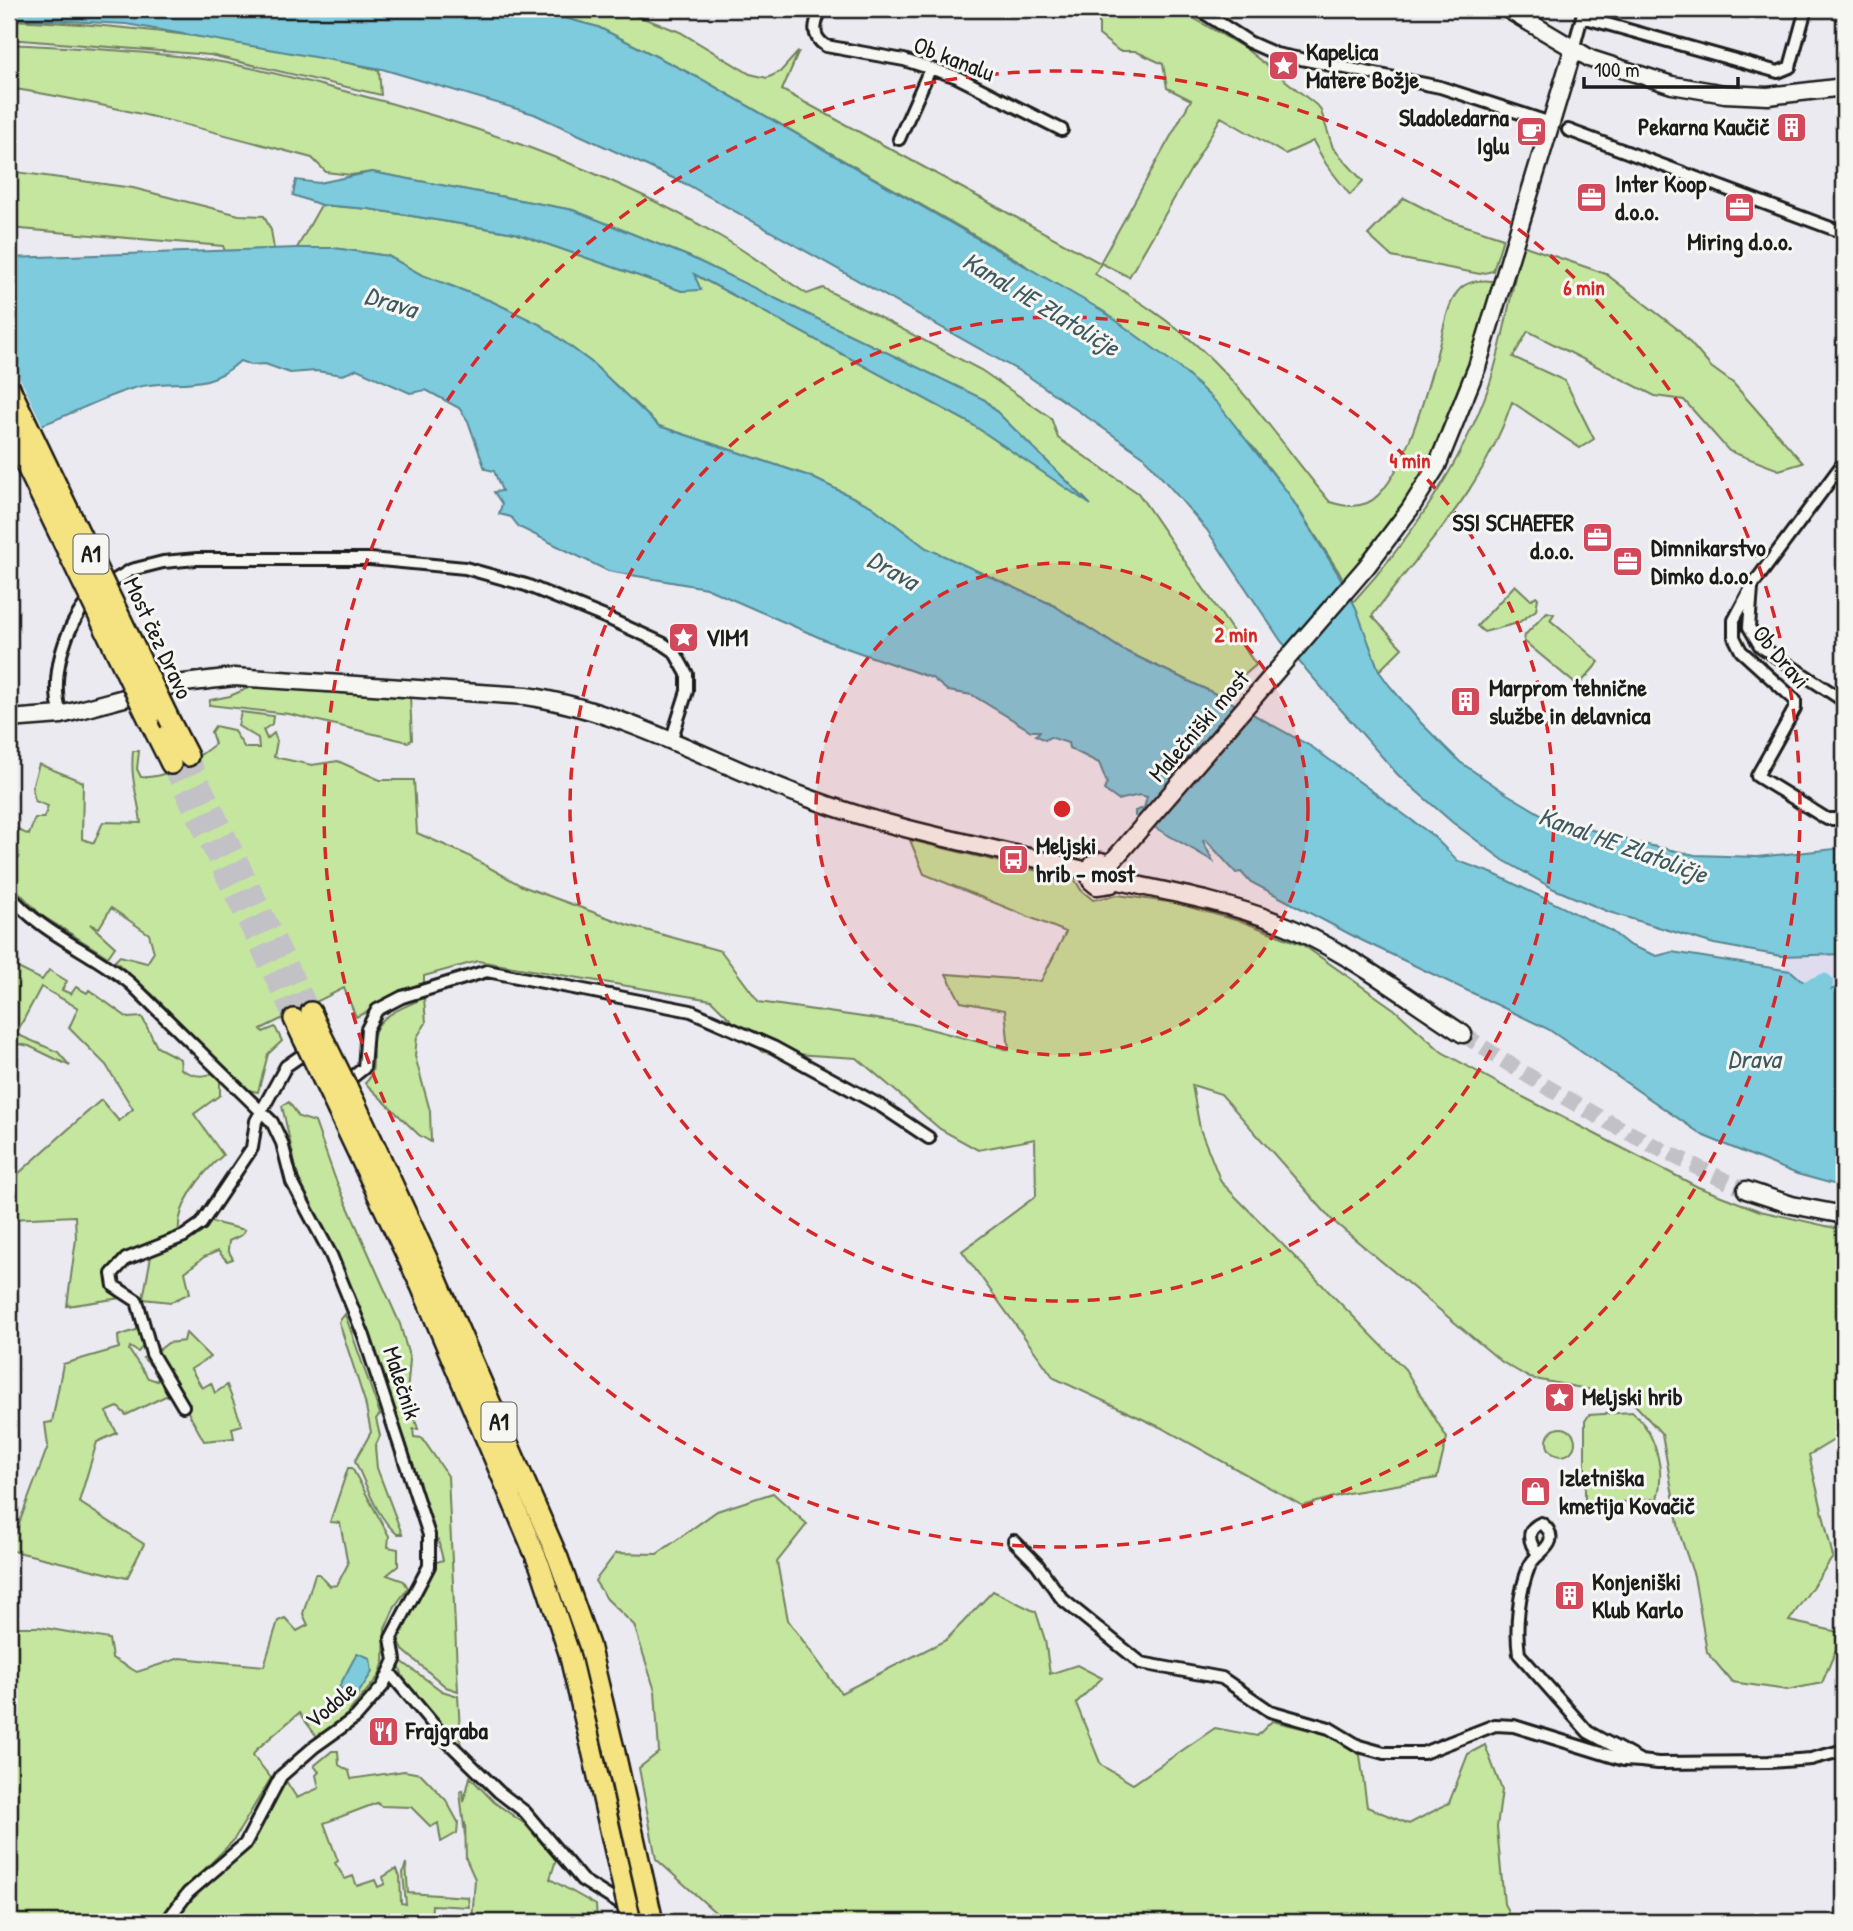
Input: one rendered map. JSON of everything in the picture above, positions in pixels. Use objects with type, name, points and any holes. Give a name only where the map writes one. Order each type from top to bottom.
[{"type":"highway","name":"Most čez Dravo","points":[[9,386],[171,723],[179,760],[149,720],[9,430]]},
{"type":"highway","name":"A1","points":[[302,1015],[346,1107],[438,1280],[558,1558],[589,1645],[653,1922]]},
{"type":"highway","name":"A1","points":[[346,1107],[540,1566],[569,1653],[631,1922]]},
{"type":"street","name":"Ob kanalu","points":[[821,9],[815,31],[819,42],[825,47],[904,60],[957,77],[1062,130]]},
{"type":"street","points":[[1198,9],[1249,42],[1276,54],[1440,87],[1551,123]]},
{"type":"street","points":[[1507,9],[1573,50],[1642,77],[1725,94],[1768,96],[1844,87]]},
{"type":"street","points":[[1573,50],[1583,13],[1778,72],[1790,66],[1806,9]]},
{"type":"street","name":"Malečniški most","points":[[1114,865],[1367,566],[1437,466],[1459,417],[1515,249],[1573,50]]},
{"type":"street","points":[[899,139],[930,69]]},
{"type":"street","points":[[1568,131],[1844,233]]},
{"type":"street","name":"Ob Dravi","points":[[1844,462],[1752,586],[1734,620],[1734,637],[1741,651],[1795,701],[1795,708],[1756,776],[1828,819],[1844,819]]},
{"type":"street","points":[[61,715],[60,666],[75,616],[95,592],[131,569],[163,562],[197,559],[370,559],[466,568],[526,586],[662,643],[674,652],[687,674],[683,708],[671,741]]},
{"type":"street","name":"Ob Dravi","points":[[1752,586],[1749,627],[1760,646],[1844,701]]},
{"type":"street","points":[[9,719],[61,715],[198,681],[234,677],[288,678],[526,696],[569,703],[610,716],[760,780],[863,816],[1088,873],[1097,862],[1114,865],[1281,923],[1322,944],[1463,1034]]},
{"type":"street","name":"Malečnik","points":[[9,894],[43,926],[107,964],[131,984],[263,1112],[282,1143],[292,1182],[331,1255],[364,1336],[429,1535],[429,1566],[391,1637],[395,1660],[390,1673]]},
{"type":"street","points":[[183,1406],[152,1354],[137,1301],[114,1286],[112,1274],[126,1259],[184,1236],[201,1224],[225,1184],[252,1148],[256,1121],[286,1066],[310,1055],[317,1059],[330,1083],[343,1085],[364,1068],[367,1029],[377,1010],[402,997],[487,971],[691,1010],[773,1048],[881,1106],[929,1138]]},
{"type":"street","points":[[1746,1190],[1792,1205],[1844,1215]]},
{"type":"street","points":[[1014,1541],[1037,1564],[1062,1599],[1141,1663],[1222,1678],[1270,1712],[1329,1728],[1359,1746],[1394,1754],[1423,1753],[1495,1725],[1624,1760],[1683,1764],[1769,1762],[1811,1759],[1844,1750]]},
{"type":"street","points":[[1538,1554],[1530,1564],[1519,1611],[1517,1643],[1522,1660],[1588,1732],[1641,1761]]},
{"type":"street","points":[[390,1673],[448,1742],[499,1792],[525,1812],[582,1880],[625,1908],[661,1922]]},
{"type":"street","name":"Vodole","points":[[166,1922],[188,1893],[245,1844],[281,1776],[370,1704],[390,1673]]},
{"type":"shaded area","points":[[1844,943],[1844,998],[1816,996],[1784,970],[1784,946]]},
{"type":"green space","points":[[531,9],[619,9],[680,32],[750,74],[767,78],[780,72],[799,51],[782,90],[1100,263],[1191,100],[1167,88],[1163,64],[1135,51],[1119,51],[1099,35],[1099,17],[1091,9],[1178,9],[1246,49],[1320,108],[1333,148],[1363,181],[1350,195],[1326,164],[1313,141],[1285,154],[1221,117],[1129,277],[1101,263],[1095,274],[1165,320],[1203,351],[1253,405],[1330,502],[1348,506],[1367,503],[1380,493],[1393,476],[1423,402],[1453,298],[1464,285],[1483,280],[1497,282],[1467,378],[1440,447],[1410,499],[1346,583],[1288,493],[1253,447],[1021,262],[703,80],[598,27]]},
{"type":"green space","points":[[9,20],[149,30],[333,60],[379,70],[381,95],[210,55],[9,39]]},
{"type":"green space","points":[[9,44],[189,58],[231,64],[296,79],[393,104],[491,134],[586,170],[678,213],[734,245],[807,294],[823,288],[981,370],[1051,418],[1058,438],[1138,493],[1256,665],[1220,696],[1123,650],[1053,605],[926,548],[871,506],[809,476],[659,426],[591,362],[541,325],[491,301],[422,275],[388,256],[334,248],[297,248],[321,205],[369,209],[515,233],[682,291],[692,273],[970,423],[1087,501],[985,400],[690,257],[573,210],[372,172],[351,175],[326,172],[312,158],[237,138],[124,110],[9,88]]},
{"type":"green space","points":[[9,171],[133,188],[239,215],[264,216],[271,230],[274,249],[225,251],[223,246],[9,228]]},
{"type":"green space","points":[[1404,198],[1445,219],[1503,238],[1493,271],[1480,274],[1392,257],[1368,235]]},
{"type":"green space","points":[[1522,245],[1606,274],[1680,331],[1711,367],[1733,383],[1803,463],[1779,470],[1729,451],[1684,400],[1655,396],[1528,331],[1513,357],[1565,381],[1594,439],[1580,448],[1512,402],[1485,464],[1469,490],[1372,616],[1402,648],[1379,671],[1353,602],[1394,554],[1432,501],[1464,444],[1494,369]]},
{"type":"green space","points":[[1515,585],[1531,600],[1536,596],[1538,598],[1536,610],[1518,623],[1484,632],[1477,626]]},
{"type":"green space","points":[[1547,612],[1554,614],[1550,620],[1599,662],[1578,686],[1524,641],[1525,635]]},
{"type":"green space","points":[[257,684],[410,695],[412,740],[408,742],[289,714],[209,705],[210,700],[230,696]]},
{"type":"green space","points":[[241,712],[273,716],[272,724],[263,730],[267,739],[274,733],[277,741],[274,757],[312,765],[338,761],[380,780],[414,780],[417,833],[465,854],[522,886],[628,925],[721,951],[759,1002],[911,1024],[1009,1050],[1005,1010],[961,1002],[946,974],[1041,981],[1066,932],[924,874],[910,840],[1075,880],[1081,890],[1093,900],[1118,895],[1175,903],[1246,923],[1303,945],[1394,1009],[1442,1052],[1523,1097],[1698,1187],[1760,1211],[1844,1230],[1844,1434],[1809,1455],[1833,1557],[1789,1621],[1843,1633],[1822,1683],[1787,1690],[1732,1682],[1707,1652],[1694,1576],[1680,1535],[1662,1434],[1628,1397],[1530,1378],[1502,1362],[1332,1220],[1221,1094],[1192,1085],[1200,1129],[1221,1182],[1405,1369],[1447,1438],[1437,1478],[1348,1493],[1303,1506],[1164,1429],[1054,1378],[962,1251],[1036,1196],[1035,1139],[978,1150],[940,1129],[857,1058],[763,1052],[711,1000],[478,961],[424,976],[424,985],[356,1017],[344,988],[261,1029],[263,1032],[275,1027],[282,1041],[268,1054],[258,1092],[248,1090],[115,961],[120,956],[147,963],[154,952],[149,934],[111,908],[99,928],[90,924],[115,947],[108,957],[41,915],[9,882],[9,852],[11,860],[19,858],[16,847],[9,849],[9,835],[14,828],[29,835],[35,818],[44,818],[48,806],[35,801],[32,787],[39,764],[83,782],[82,839],[94,843],[103,822],[141,823],[133,780],[133,751],[139,751],[137,769],[141,777],[151,777],[180,767],[215,744],[211,732],[215,726],[233,730],[245,748],[259,748],[258,738],[238,726]]},
{"type":"green space","points":[[9,967],[13,972],[18,968],[42,980],[49,970],[67,981],[62,990],[71,994],[76,987],[87,993],[89,990],[128,1018],[142,1017],[157,1047],[180,1059],[181,1069],[197,1075],[214,1072],[220,1081],[220,1095],[194,1114],[223,1155],[192,1191],[181,1213],[179,1235],[111,1269],[108,1282],[127,1297],[67,1306],[76,1239],[75,1216],[9,1219],[9,1182],[101,1100],[119,1121],[133,1109],[106,1065],[69,1028],[78,1008],[41,987],[16,1034],[58,1052],[70,1066],[29,1046],[9,1042]]},
{"type":"green space","points":[[424,998],[426,1023],[417,1037],[415,1056],[430,1111],[431,1142],[419,1135],[365,1083],[372,1070],[374,1034],[378,1025],[394,1012]]},
{"type":"green space","points":[[289,1102],[299,1117],[315,1122],[335,1178],[400,1324],[410,1360],[407,1393],[418,1429],[413,1429],[414,1437],[422,1438],[448,1476],[458,1691],[446,1687],[403,1650],[399,1639],[403,1617],[434,1563],[443,1560],[438,1540],[433,1538],[315,1213],[298,1177],[282,1106]]},
{"type":"green space","points":[[208,1221],[245,1230],[242,1235],[229,1241],[228,1250],[233,1259],[227,1261],[218,1251],[204,1257],[185,1272],[190,1293],[171,1302],[143,1299],[152,1251]]},
{"type":"green space","points":[[345,1314],[380,1414],[376,1419],[380,1436],[375,1447],[377,1468],[402,1534],[397,1534],[383,1519],[355,1461],[371,1432],[365,1402],[339,1322]]},
{"type":"green space","points":[[142,1328],[145,1344],[138,1352],[130,1347],[129,1350],[148,1378],[157,1381],[159,1374],[143,1358],[149,1355],[172,1393],[126,1415],[118,1407],[106,1412],[117,1433],[97,1442],[79,1502],[144,1544],[127,1578],[9,1550],[48,1446],[45,1423],[52,1422],[63,1364],[119,1348],[118,1336]]},
{"type":"green space","points":[[186,1333],[210,1357],[191,1369],[202,1388],[211,1383],[215,1393],[227,1385],[242,1425],[232,1428],[234,1438],[204,1441],[155,1353],[168,1343],[184,1341]]},
{"type":"green space","points":[[1632,1412],[1647,1430],[1656,1452],[1660,1476],[1657,1499],[1585,1505],[1585,1421],[1589,1415]]},
{"type":"green space","points":[[1561,1428],[1571,1432],[1575,1442],[1571,1452],[1561,1456],[1551,1452],[1547,1442],[1551,1432]]},
{"type":"green space","points":[[348,1468],[352,1468],[389,1536],[388,1547],[398,1549],[398,1566],[387,1575],[404,1581],[408,1588],[395,1606],[385,1629],[384,1661],[379,1676],[339,1724],[318,1738],[299,1713],[256,1750],[253,1755],[271,1778],[233,1841],[172,1902],[158,1922],[9,1922],[9,1627],[39,1627],[109,1639],[112,1658],[137,1672],[180,1658],[264,1666],[278,1621],[285,1618],[297,1631],[308,1625],[303,1614],[315,1574],[319,1574],[330,1586],[337,1585],[348,1564],[340,1523],[330,1522]]},
{"type":"green space","points":[[773,1493],[807,1524],[777,1562],[788,1620],[841,1693],[946,1640],[993,1591],[1036,1612],[1045,1640],[1050,1674],[1077,1665],[1102,1678],[1076,1703],[1101,1765],[1133,1784],[1215,1728],[1257,1736],[1272,1721],[1327,1734],[1360,1755],[1367,1807],[1409,1824],[1449,1803],[1468,1754],[1485,1745],[1502,1790],[1497,1827],[1504,1904],[1514,1922],[726,1922],[656,1859],[639,1768],[659,1752],[655,1691],[634,1625],[607,1599],[595,1581],[616,1553],[657,1554],[717,1511]]},
{"type":"green space","points":[[397,1658],[442,1691],[458,1696],[461,1749],[406,1687]]},
{"type":"green space","points":[[332,1751],[338,1751],[339,1765],[349,1771],[351,1779],[404,1771],[421,1774],[446,1800],[458,1822],[457,1833],[441,1842],[438,1823],[431,1827],[411,1807],[381,1806],[377,1803],[324,1823],[338,1861],[335,1863],[345,1879],[353,1876],[357,1886],[375,1880],[378,1887],[385,1884],[383,1877],[396,1869],[400,1876],[401,1903],[406,1904],[403,1873],[406,1863],[408,1893],[468,1897],[469,1907],[432,1905],[431,1922],[171,1922],[236,1852],[284,1778],[297,1798],[319,1788],[316,1775],[319,1772],[314,1766]]},
{"type":"green space","points":[[470,1777],[494,1802],[525,1824],[556,1860],[550,1879],[596,1905],[597,1922],[472,1922],[475,1879],[466,1859],[465,1822],[465,1836],[460,1792],[463,1790],[464,1802]]},
{"type":"water","name":"Kanal HE Zlatoličje","points":[[9,9],[531,9],[598,27],[703,80],[1103,311],[1179,367],[1218,404],[1288,493],[1340,577],[1356,608],[1379,671],[1389,685],[1421,723],[1460,762],[1507,794],[1546,817],[1638,843],[1695,855],[1757,857],[1844,848],[1844,954],[1781,956],[1714,944],[1609,912],[1554,889],[1503,860],[1452,822],[1398,775],[1281,641],[1207,530],[1143,456],[1028,376],[688,185],[534,114],[382,69],[126,24],[9,18]]},
{"type":"water","points":[[372,172],[573,210],[690,257],[985,400],[1091,505],[970,423],[694,274],[701,290],[682,291],[515,233],[369,209],[321,205],[293,195],[296,180],[319,183]]},
{"type":"water","name":"Drava","points":[[334,248],[388,256],[422,275],[491,301],[541,325],[591,362],[659,426],[809,476],[871,506],[926,548],[1053,605],[1123,650],[1220,696],[1312,747],[1432,835],[1458,861],[1494,874],[1610,930],[1629,945],[1657,956],[1672,952],[1791,971],[1815,992],[1844,987],[1844,1187],[1797,1174],[1704,1136],[1548,1029],[1361,940],[1249,881],[1241,872],[1236,873],[1206,840],[1203,841],[1213,861],[1135,816],[1135,811],[1144,808],[1147,797],[1140,795],[1118,800],[1104,790],[1107,783],[1099,763],[1069,748],[1068,743],[1050,737],[1045,740],[1036,735],[1040,731],[1031,731],[972,695],[948,691],[932,678],[832,643],[706,588],[608,571],[519,527],[511,517],[499,514],[502,504],[494,492],[502,491],[494,471],[485,469],[468,421],[459,408],[426,390],[410,393],[357,369],[343,375],[316,371],[290,373],[265,364],[251,365],[240,361],[214,378],[134,388],[41,425],[9,433],[9,346],[17,340],[9,337],[9,258]]},
{"type":"water","points":[[357,1653],[370,1658],[372,1672],[356,1697],[339,1687]]},
{"type":"pier","points":[[9,356],[44,428],[33,433],[9,437]]},
{"type":"waterway","name":"Drava","points":[[1793,1002],[1809,989],[1824,983]]},
{"type":"tunnel","points":[[188,756],[311,1012]]},
{"type":"tunnel","points":[[171,764],[294,1019]]},
{"type":"tunnel","points":[[1463,1034],[1531,1078],[1602,1118],[1673,1156],[1746,1190]]},
{"type":"place","name":"Kapelica Matere Božje","points":[[1283,66]]},
{"type":"place","name":"Pekarna Kaučič","points":[[1792,127]]},
{"type":"place","name":"Sladoledarna Iglu","points":[[1532,132]]},
{"type":"place","name":"Inter Koop d.o.o.","points":[[1592,198]]},
{"type":"place","name":"Miring d.o.o.","points":[[1740,208]]},
{"type":"place","name":"SSI SCHAEFER d.o.o.","points":[[1597,537]]},
{"type":"place","name":"Dimnikarstvo Dimko d.o.o.","points":[[1628,562]]},
{"type":"place","name":"VIM1","points":[[683,638]]},
{"type":"place","name":"Marprom tehnične službe in delavnica","points":[[1466,702]]},
{"type":"place","name":"Meljski hrib - most","points":[[1013,860]]},
{"type":"place","name":"Meljski hrib","points":[[1559,1397]]},
{"type":"place","name":"Izletniška kmetija Kovačič","points":[[1536,1492]]},
{"type":"place","name":"Konjeniški Klub Karlo","points":[[1569,1596]]},
{"type":"place","name":"Frajgraba","points":[[383,1731]]}]
